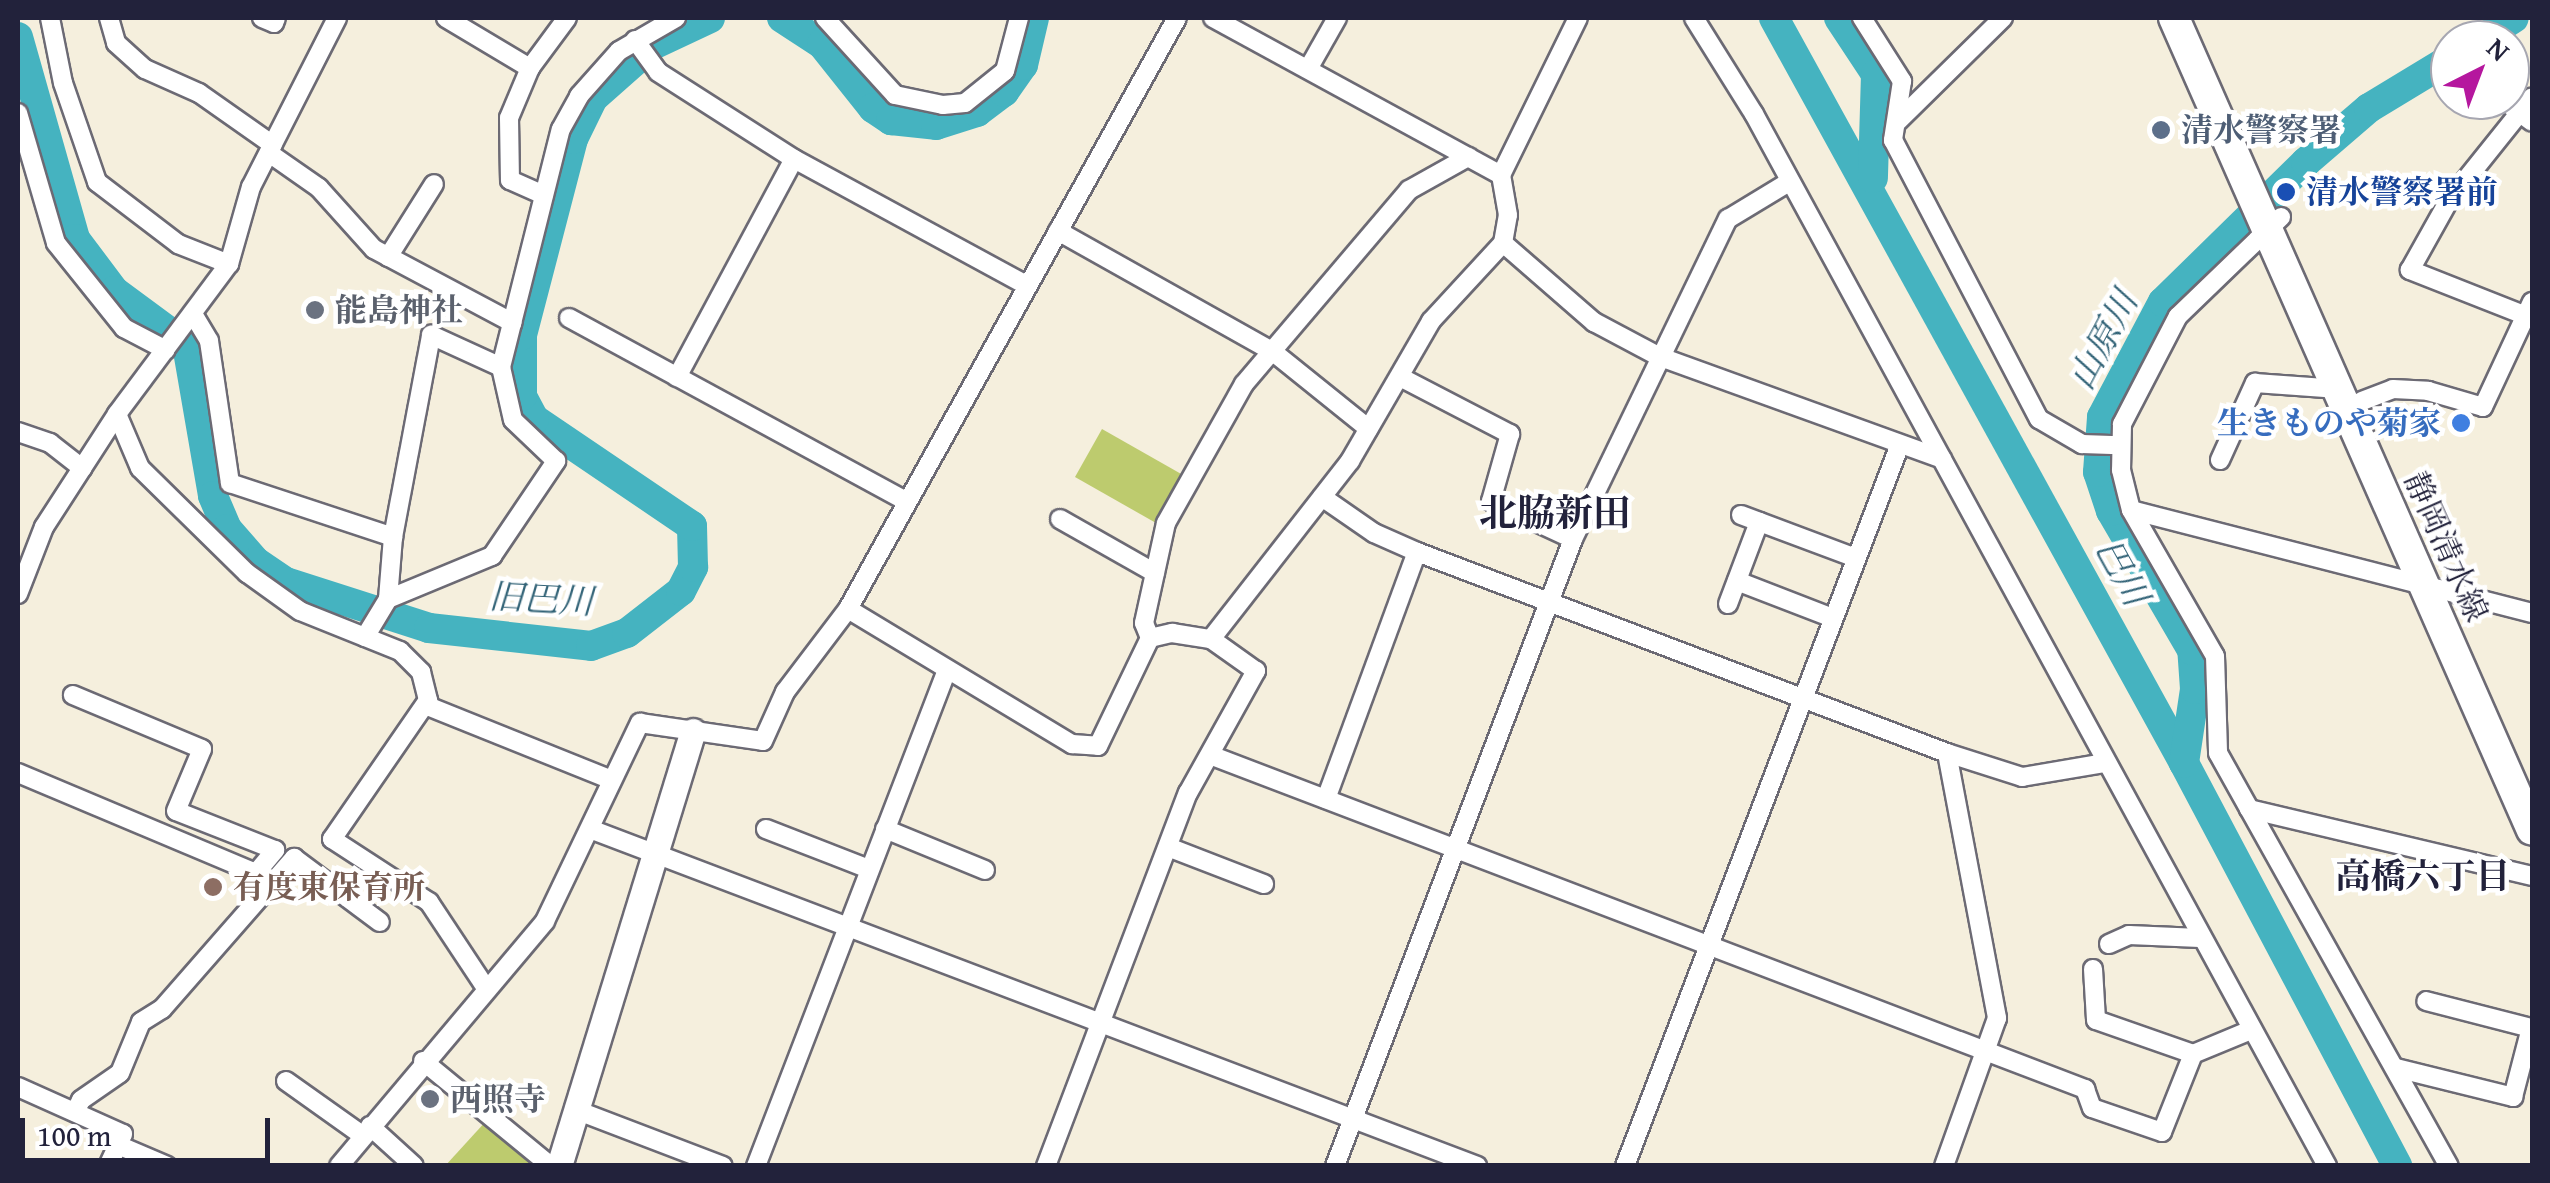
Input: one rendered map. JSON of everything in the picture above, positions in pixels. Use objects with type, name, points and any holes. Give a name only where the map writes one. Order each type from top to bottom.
[{"type":"main road","name":"静岡清水線","points":[[2174,18],[2274,222]]},
{"type":"main road","name":"静岡清水線","points":[[2192,18],[2274,222],[2436,593],[2532,830]]},
{"type":"main road","name":"静岡清水線","points":[[2436,593],[2532,788]]},
{"type":"street","points":[[50,18],[63,84],[96,182],[178,244],[230,264]]},
{"type":"street","points":[[109,18],[116,43],[146,69],[200,93],[319,188],[388,257],[513,323]]},
{"type":"street","points":[[262,18],[276,18]]},
{"type":"street","points":[[18,594],[44,527],[117,414],[230,264],[251,187],[337,18]]},
{"type":"street","points":[[446,18],[530,68]]},
{"type":"street","points":[[544,195],[510,180],[509,118],[530,68],[568,18]]},
{"type":"street","points":[[388,598],[492,556],[556,461],[514,420],[501,367],[561,129],[579,96],[634,40],[676,18]]},
{"type":"street","points":[[825,18],[894,96],[943,105],[975,98],[1005,71],[1019,18]]},
{"type":"street","points":[[339,1166],[423,1060],[545,921],[640,722],[763,741],[785,692],[848,610],[1176,18]]},
{"type":"street","points":[[1213,18],[1501,175]]},
{"type":"street","points":[[1308,69],[1337,18]]},
{"type":"street","points":[[1211,639],[1322,497],[1402,378],[1431,321],[1503,244],[1508,216],[1501,175],[1578,18]]},
{"type":"street","points":[[1694,18],[1942,459],[2326,1166]]},
{"type":"street","points":[[1862,18],[1902,81],[1894,140],[2040,419],[2082,444],[2119,445]]},
{"type":"street","points":[[1896,124],[2003,18]]},
{"type":"street","points":[[634,40],[658,72],[794,158],[1026,286]]},
{"type":"street","points":[[18,113],[56,243],[124,328],[179,333],[208,341],[230,483],[393,537]]},
{"type":"street","points":[[2220,460],[2255,382],[2350,395],[2428,391],[2483,408],[2528,308],[2410,270],[2448,202],[2524,120]]},
{"type":"street","points":[[848,610],[1072,744],[1098,746],[1150,638],[1144,622],[1166,523],[1244,384],[1410,190],[1468,157]]},
{"type":"street","points":[[677,377],[794,158]]},
{"type":"street","points":[[1335,1166],[1573,539],[1658,356],[1728,219],[1789,182]]},
{"type":"street","points":[[388,257],[434,184]]},
{"type":"street","points":[[2274,222],[2178,316],[2134,395],[2119,445],[2131,510],[2214,656],[2218,753],[2449,1166]]},
{"type":"street","points":[[1058,231],[1272,352],[1369,429]]},
{"type":"street","points":[[1503,244],[1594,322],[1658,356],[1900,447],[1942,459]]},
{"type":"street","points":[[569,318],[906,501]]},
{"type":"street","points":[[365,637],[388,598],[393,537],[431,335],[501,367]]},
{"type":"street","points":[[1402,378],[1510,434],[1491,501],[1573,539]]},
{"type":"street","points":[[117,414],[140,468],[194,526],[300,611],[400,651],[421,672],[430,707],[612,780]]},
{"type":"street","points":[[18,432],[50,443],[82,468]]},
{"type":"street","points":[[1625,1166],[1900,447]]},
{"type":"street","points":[[1322,497],[1374,533],[1418,552],[1946,753],[2022,777],[2104,763]]},
{"type":"street","points":[[2131,510],[2436,593],[2532,612]]},
{"type":"street","points":[[1728,604],[1750,518],[1856,558]]},
{"type":"street","points":[[1060,519],[1155,573]]},
{"type":"street","points":[[1326,799],[1418,552]]},
{"type":"street","points":[[1736,581],[1833,618]]},
{"type":"street","points":[[1046,1166],[1168,848],[1210,755],[1256,671],[1211,639],[1150,638]]},
{"type":"street","points":[[756,1166],[948,670]]},
{"type":"street","points":[[18,773],[256,873],[275,850],[176,811],[202,748],[74,695]]},
{"type":"street","points":[[428,700],[332,838],[429,902],[486,988]]},
{"type":"street","points":[[559,1166],[693,730]]},
{"type":"street","points":[[1944,1166],[1989,1052],[1997,1018],[1946,753]]},
{"type":"street","points":[[1210,755],[2085,1089],[2092,1108],[2162,1132],[2192,1054]]},
{"type":"street","points":[[2249,809],[2532,876]]},
{"type":"street","points":[[590,829],[1477,1166]]},
{"type":"street","points":[[766,829],[869,869]]},
{"type":"street","points":[[884,829],[986,870]]},
{"type":"street","points":[[1168,848],[1264,884]]},
{"type":"street","points":[[75,1112],[81,1100],[120,1073],[141,1022],[162,1009],[294,858],[380,922]]},
{"type":"street","points":[[2109,944],[2128,935],[2200,938]]},
{"type":"street","points":[[2093,969],[2096,1020],[2192,1054],[2252,1030]]},
{"type":"street","points":[[2396,1068],[2512,1097],[2526,1077],[2531,1028],[2426,1001]]},
{"type":"street","points":[[423,1060],[551,1166]]},
{"type":"street","points":[[286,1081],[366,1130],[414,1166]]},
{"type":"street","points":[[18,1087],[123,1134],[108,1166]]},
{"type":"street","points":[[576,1110],[723,1166]]},
{"type":"street","points":[[118,1145],[167,1166]]},
{"type":"green space","points":[[1102,429],[1183,475],[1156,523],[1075,477]]},
{"type":"green space","points":[[487,1120],[532,1159],[527,1165],[445,1166]]},
{"type":"waterway","name":"旧巴川","points":[[18,37],[75,239],[114,291],[187,345],[213,496],[227,529],[256,562],[286,582],[429,628],[591,646],[627,633],[681,591],[693,567],[692,526],[534,419],[522,396],[522,335],[573,139],[593,98],[653,45],[710,18]]},
{"type":"waterway","name":"旧巴川","points":[[782,18],[822,44],[873,108],[891,120],[936,125],[977,112],[1004,92],[1023,65],[1034,18]]},
{"type":"waterway","name":"巴川","points":[[1774,18],[2184,763],[2397,1166]]},
{"type":"waterway","points":[[1839,18],[1876,74],[1873,178]]},
{"type":"waterway","name":"山原川","points":[[2184,763],[2195,689],[2192,650],[2111,511],[2098,472],[2102,417],[2163,302],[2306,162],[2369,108],[2430,71]]},
{"type":"place","name":"清水警察署","points":[[2161,130]]},
{"type":"place","name":"清水警察署前","points":[[2286,192]]},
{"type":"place","name":"能島神社","points":[[315,310]]},
{"type":"place","name":"生きものや菊家","points":[[2461,423]]},
{"type":"place","name":"有度東保育所","points":[[213,887]]},
{"type":"place","name":"西照寺","points":[[430,1099]]},
{"type":"district","name":"北脇新田","points":[[1555,513]]},
{"type":"district","name":"高橋六丁目","points":[[2423,876]]}]
